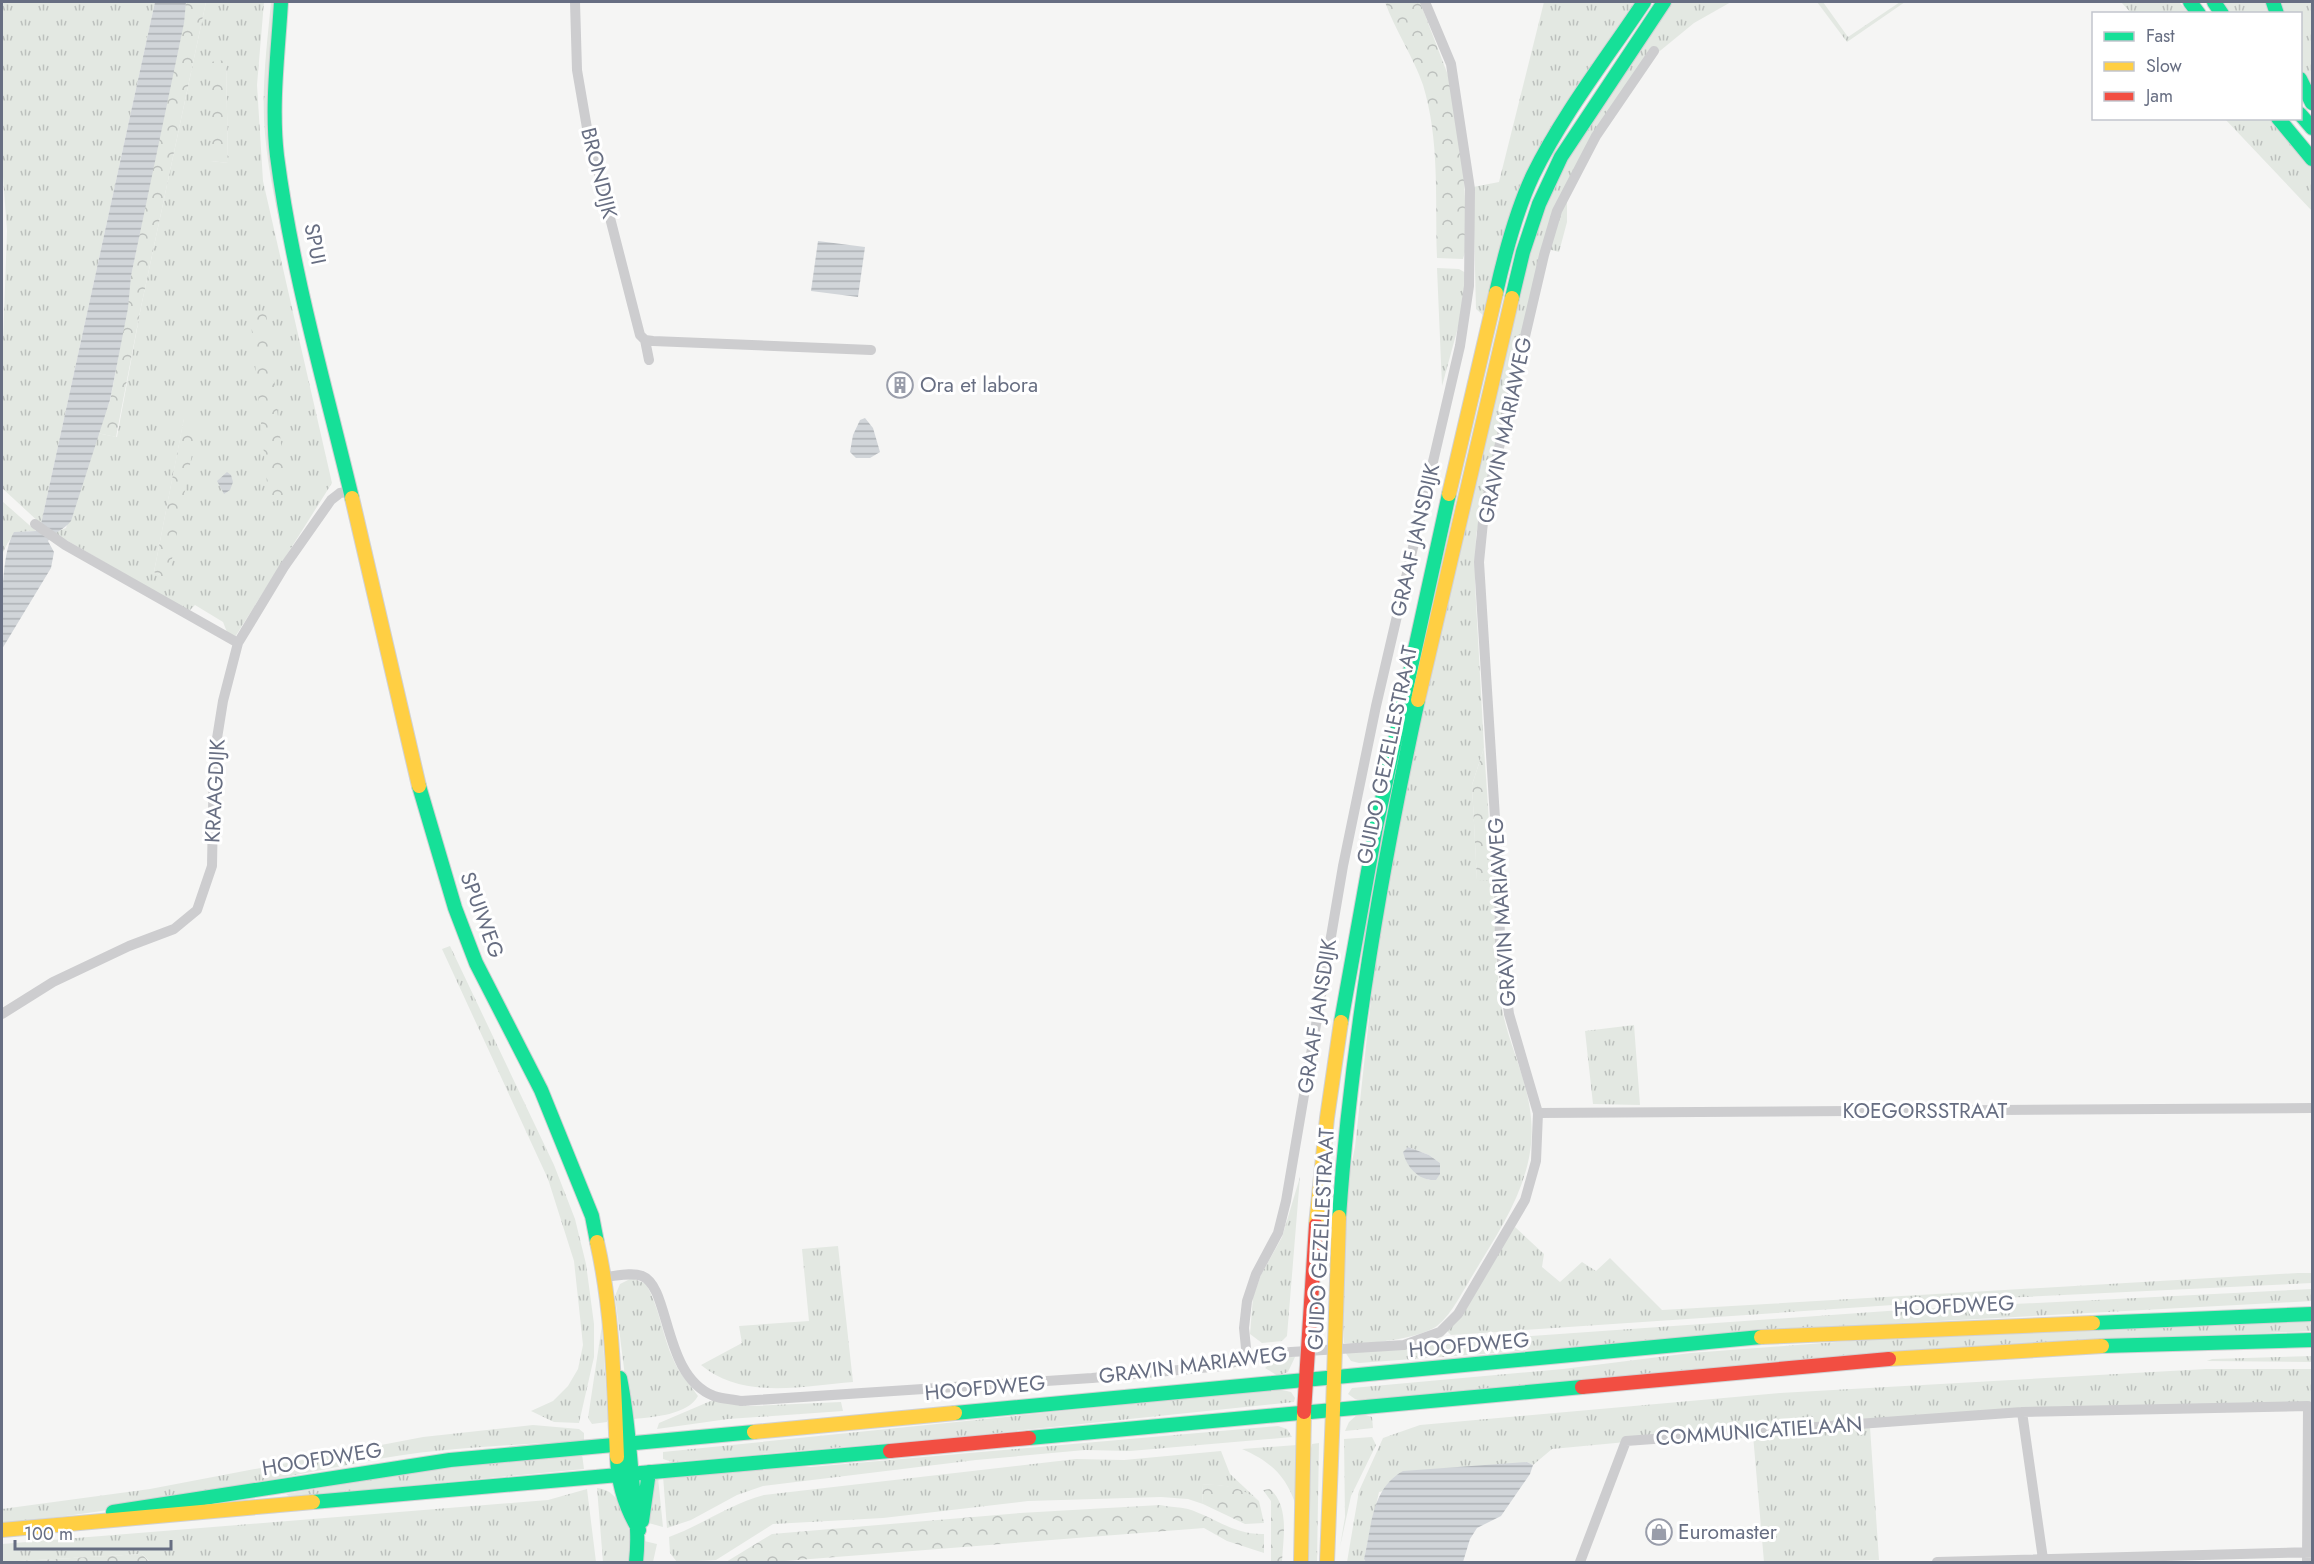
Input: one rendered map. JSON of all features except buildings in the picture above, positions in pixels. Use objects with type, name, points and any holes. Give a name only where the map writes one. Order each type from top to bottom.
[{"type":"main road","name":"SPUI","points":[[281,2],[275,92],[277,155],[298,270],[351,490]]},
{"type":"main road","name":"GUIDO GEZELLESTRAAT","points":[[1301,1563],[1310,1262],[1341,1014],[1366,874],[1391,754],[1506,251],[1532,178],[1551,141],[1644,2]]},
{"type":"main road","name":"GUIDO GEZELLESTRAAT","points":[[1327,1563],[1336,1275],[1341,1190],[1362,1011],[1380,891],[1447,575],[1523,252],[1539,204],[1561,157],[1664,2]]},
{"type":"main road","points":[[2302,81],[2313,103]]},
{"type":"main road","points":[[2302,115],[2313,128]]},
{"type":"main road","points":[[2280,120],[2313,159]]},
{"type":"main road","name":"SPUIWEG","points":[[351,490],[422,797],[454,908],[476,963],[541,1090],[592,1216],[605,1277],[612,1340],[629,1422],[623,1442]]},
{"type":"main road","name":"HOOFDWEG","points":[[37,1527],[120,1511],[450,1460],[623,1442],[1654,1349],[1763,1336],[2313,1314]]},
{"type":"main road","name":"HOOFDWEG","points":[[2,1530],[147,1519],[190,1513],[1825,1364],[2086,1347],[2313,1340]]},
{"type":"main road","points":[[623,1442],[627,1510],[639,1530]]},
{"type":"main road","points":[[636,1563],[649,1472]]},
{"type":"street","name":"BRONDIJK","points":[[576,2],[578,70],[587,128],[640,334],[645,340],[649,360]]},
{"type":"street","name":"GRAAF JANSDIJK","points":[[1247,1358],[1244,1328],[1247,1301],[1256,1274],[1278,1233],[1286,1201],[1343,866],[1376,706],[1460,346],[1469,286],[1470,189],[1464,141],[1451,64],[1425,2]]},
{"type":"street","name":"GRAVIN MARIAWEG","points":[[605,1277],[640,1275],[653,1284],[672,1344],[686,1373],[696,1386],[714,1396],[741,1401],[1092,1378],[1222,1366],[1247,1358],[1307,1351],[1404,1345],[1440,1332],[1458,1314],[1526,1200],[1536,1161],[1538,1113],[1509,1014],[1500,946],[1499,882],[1480,552],[1484,512],[1544,255],[1557,211],[1596,136],[1654,51]]},
{"type":"street","points":[[645,340],[871,351]]},
{"type":"street","name":"KRAAGDIJK","points":[[2,1014],[53,982],[129,946],[174,929],[197,910],[212,866],[214,757],[223,700],[238,643],[284,567],[331,500],[340,493],[351,490]]},
{"type":"street","points":[[35,524],[54,538],[238,643]]},
{"type":"street","name":"KOEGORSSTRAAT","points":[[1538,1113],[2313,1108]]},
{"type":"street","name":"COMMUNICATIELAAN","points":[[1580,1563],[1626,1441],[2022,1412],[2308,1406],[2309,1556]]},
{"type":"street","points":[[2022,1412],[2043,1559]]},
{"type":"street","points":[[1937,1563],[2043,1559],[2309,1556]]},
{"type":"green space","points":[[2,2],[155,2],[41,524],[2,488],[2,370],[7,231],[2,163]]},
{"type":"green space","points":[[186,2],[206,2],[141,307],[116,437],[97,433],[110,401],[131,276]]},
{"type":"green space","points":[[206,2],[264,2],[257,85],[263,181],[332,483],[235,637],[227,632],[223,622],[195,605],[189,611],[54,533],[66,528],[97,433],[117,437],[141,307]],"holes":[[[226,60],[228,163],[211,161]],[[185,419],[167,579],[154,572]]]},
{"type":"green space","points":[[271,2],[275,2],[270,72],[299,305],[267,156],[264,84]]},
{"type":"green space","points":[[1385,2],[1420,2],[1451,83],[1463,154],[1467,245],[1463,259],[1437,258],[1436,171],[1428,106],[1419,74]]},
{"type":"green space","points":[[1544,2],[1635,2],[1570,99],[1484,316],[1476,309],[1473,187],[1499,182]]},
{"type":"green space","points":[[1671,2],[1731,2],[1694,23],[1655,55],[1598,139],[1567,201],[1567,222],[1559,252],[1544,248],[1476,535],[1475,584],[1484,748],[1472,785],[1477,880],[1493,880],[1496,957],[1501,1003],[1529,1103],[1531,1139],[1529,1160],[1506,1219],[1443,1321],[1429,1331],[1392,1340],[1344,1343],[1341,1265],[1347,1186],[1355,1147],[1378,936],[1417,737],[1531,245],[1561,169]],"holes":[[[1408,1147],[1429,1155],[1440,1163],[1440,1174],[1429,1180],[1415,1173]]]},
{"type":"green space","points":[[1817,2],[1823,2],[1848,37],[1900,2],[1905,2],[1847,42]]},
{"type":"green space","points":[[2121,2],[2179,2],[2188,12],[2130,12]]},
{"type":"green space","points":[[2223,2],[2269,2],[2272,12],[2230,12]]},
{"type":"green space","points":[[2277,2],[2312,2],[2312,94],[2302,72],[2302,12],[2280,12]]},
{"type":"green space","points":[[226,60],[228,163],[211,161],[210,62]]},
{"type":"green space","points":[[2226,120],[2273,120],[2312,165],[2312,211]]},
{"type":"green space","points":[[1437,268],[1459,269],[1466,273],[1460,320],[1442,386]]},
{"type":"green space","points":[[266,312],[287,497],[269,503],[250,313]]},
{"type":"green space","points":[[184,418],[197,428],[168,580],[154,572]]},
{"type":"green space","points":[[2,501],[36,531],[13,536],[2,556]]},
{"type":"green space","points":[[1484,748],[1493,880],[1477,881],[1472,785]]},
{"type":"green space","points":[[450,946],[554,1165],[575,1219],[586,1264],[594,1324],[594,1357],[579,1423],[554,1422],[531,1411],[553,1401],[568,1386],[578,1369],[583,1345],[574,1261],[548,1179],[442,949]]},
{"type":"green space","points":[[1634,1025],[1640,1105],[1593,1104],[1585,1031]]},
{"type":"green space","points":[[1300,1177],[1287,1336],[1282,1341],[1262,1343],[1250,1334],[1253,1297],[1261,1275],[1282,1237]]},
{"type":"green space","points":[[1515,1227],[1544,1254],[1542,1267],[1560,1282],[1582,1262],[1596,1271],[1610,1258],[1662,1310],[2298,1273],[2312,1273],[2312,1283],[1982,1299],[1451,1335],[1447,1331]]},
{"type":"green space","points":[[838,1246],[853,1382],[794,1388],[754,1387],[717,1376],[701,1365],[742,1343],[739,1326],[809,1321],[802,1249]]},
{"type":"green space","points":[[632,1278],[646,1284],[655,1303],[674,1361],[698,1396],[678,1411],[634,1419],[627,1393],[615,1296],[620,1284]]},
{"type":"green space","points":[[2312,1289],[2312,1301],[1902,1323],[1359,1363],[1351,1361],[1345,1352],[1434,1339],[1458,1341],[1916,1309]]},
{"type":"green space","points":[[2312,1320],[2312,1331],[2062,1342],[1367,1400],[1355,1399],[1348,1394],[1352,1388],[1563,1369],[1691,1353],[1941,1334]]},
{"type":"green space","points":[[602,1325],[608,1419],[607,1422],[592,1424],[588,1418]]},
{"type":"green space","points":[[2312,1356],[2312,1362],[2207,1361],[2212,1359]]},
{"type":"green space","points":[[1295,1357],[1288,1372],[1278,1376],[1265,1368],[1277,1358]]},
{"type":"green space","points":[[2206,1369],[2312,1369],[2312,1405],[1827,1423],[1552,1449],[1533,1465],[1527,1462],[1379,1492],[1364,1559],[1366,1562],[1347,1562],[1359,1491],[1383,1438],[1420,1425],[1780,1393]]},
{"type":"green space","points":[[1278,1389],[1291,1392],[1295,1398],[1294,1402],[957,1437],[672,1462],[663,1459],[663,1452]]},
{"type":"green space","points":[[713,1400],[750,1406],[841,1402],[843,1411],[728,1419],[657,1429],[659,1423]]},
{"type":"green space","points":[[1359,1413],[1372,1417],[1373,1428],[1345,1431],[1349,1422]]},
{"type":"green space","points":[[533,1425],[579,1429],[584,1433],[584,1440],[395,1456],[140,1505],[2,1523],[2,1509],[150,1489],[423,1437]]},
{"type":"green space","points":[[1278,1426],[1287,1429],[1292,1437],[1130,1451],[1085,1450],[976,1460],[763,1486],[737,1495],[691,1520],[667,1528],[663,1476],[771,1467],[811,1467]]},
{"type":"green space","points":[[1870,1427],[1879,1560],[1764,1562],[1753,1435]]},
{"type":"green space","points":[[1372,1437],[1376,1445],[1351,1496],[1340,1547],[1345,1517],[1344,1439]]},
{"type":"green space","points":[[1319,1443],[1317,1562],[1308,1562],[1311,1448],[1312,1444]]},
{"type":"green space","points":[[1297,1445],[1295,1503],[1281,1476],[1260,1458],[1242,1449]]},
{"type":"green space","points":[[1221,1451],[1230,1474],[1259,1501],[1232,1488],[1202,1485],[1203,1504],[1188,1499],[1161,1497],[1028,1501],[883,1518],[773,1524],[716,1560],[677,1562],[670,1553],[669,1537],[739,1504],[764,1495],[1076,1459],[1124,1460]]},
{"type":"green space","points":[[582,1454],[584,1469],[290,1497],[286,1494],[409,1472]]},
{"type":"green space","points":[[658,1478],[663,1527],[645,1522],[654,1481]]},
{"type":"green space","points":[[1202,1485],[1232,1487],[1253,1496],[1259,1501],[1264,1523],[1245,1524],[1203,1504]]},
{"type":"green space","points":[[597,1488],[607,1491],[621,1505],[628,1525],[633,1562],[603,1562]]},
{"type":"green space","points":[[587,1489],[596,1562],[150,1562],[142,1554],[2,1562],[2,1544],[548,1500]]},
{"type":"green space","points":[[1270,1489],[1276,1496],[1283,1514],[1282,1562],[1271,1562],[1271,1501],[1263,1490]]},
{"type":"green space","points":[[1160,1505],[1188,1509],[1243,1532],[1264,1534],[1264,1553],[1227,1541],[1204,1528],[772,1562],[726,1562],[772,1534],[1020,1513]]},
{"type":"green space","points":[[644,1541],[657,1544],[653,1562],[643,1562]]},
{"type":"green space","points":[[142,1554],[149,1562],[2,1562]]},
{"type":"shaded area","points":[[155,2],[186,2],[184,23],[131,276],[128,308],[110,400],[71,521],[48,541],[54,552],[51,568],[2,649],[4,571],[9,542],[14,532],[36,531],[41,524]]},
{"type":"shaded area","points":[[818,241],[865,247],[858,297],[811,291]]},
{"type":"shaded area","points":[[865,418],[873,428],[880,452],[870,458],[856,458],[850,452],[853,435],[860,420]]},
{"type":"shaded area","points":[[227,472],[231,475],[233,482],[230,490],[224,494],[217,481]]},
{"type":"shaded area","points":[[1408,1147],[1429,1155],[1440,1163],[1440,1174],[1436,1180],[1419,1176],[1411,1168],[1403,1152]]},
{"type":"shaded area","points":[[1527,1462],[1533,1465],[1530,1474],[1501,1516],[1477,1528],[1470,1539],[1463,1562],[1366,1562],[1364,1559],[1374,1509],[1385,1488],[1403,1471]]},
{"type":"traffic: fast","points":[[281,2],[275,137],[283,199],[300,285],[352,498]]},
{"type":"traffic: fast","points":[[1496,293],[1521,203],[1533,175],[1571,108],[1644,2]]},
{"type":"traffic: fast","points":[[1512,298],[1523,252],[1539,204],[1561,157],[1664,2]]},
{"type":"traffic: fast","points":[[2190,2],[2198,12]]},
{"type":"traffic: fast","points":[[2214,2],[2221,12]]},
{"type":"traffic: fast","points":[[2273,2],[2276,12]]},
{"type":"traffic: fast","points":[[2302,83],[2312,103]]},
{"type":"traffic: fast","points":[[2302,116],[2312,128]]},
{"type":"traffic: fast","points":[[2280,120],[2312,159]]},
{"type":"traffic: fast","points":[[1341,1022],[1376,827],[1449,494]]},
{"type":"traffic: fast","points":[[1339,1217],[1351,1087],[1369,957],[1418,700]]},
{"type":"traffic: fast","points":[[419,786],[455,908],[476,963],[541,1090],[592,1216],[597,1242]]},
{"type":"traffic: fast","points":[[2093,1323],[2312,1314]]},
{"type":"traffic: fast","points":[[955,1413],[1761,1337]]},
{"type":"traffic: fast","points":[[2102,1346],[2312,1340]]},
{"type":"traffic: fast","points":[[620,1378],[627,1420],[636,1516],[636,1562]]},
{"type":"traffic: fast","points":[[1029,1438],[1582,1387]]},
{"type":"traffic: fast","points":[[113,1512],[450,1460],[754,1432]]},
{"type":"traffic: fast","points":[[313,1502],[890,1451]]},
{"type":"traffic: fast","points":[[617,1457],[623,1495],[639,1530]]},
{"type":"traffic: fast","points":[[642,1521],[649,1472]]},
{"type":"traffic: slow","points":[[1449,494],[1496,293]]},
{"type":"traffic: slow","points":[[1418,700],[1512,298]]},
{"type":"traffic: slow","points":[[352,498],[419,786]]},
{"type":"traffic: slow","points":[[1316,1225],[1327,1118],[1341,1022]]},
{"type":"traffic: slow","points":[[1333,1410],[1339,1217]]},
{"type":"traffic: slow","points":[[597,1242],[610,1322],[617,1457]]},
{"type":"traffic: slow","points":[[1761,1337],[2093,1323]]},
{"type":"traffic: slow","points":[[1889,1359],[2102,1346]]},
{"type":"traffic: slow","points":[[1327,1562],[1333,1410]]},
{"type":"traffic: slow","points":[[1301,1562],[1304,1412]]},
{"type":"traffic: slow","points":[[754,1432],[955,1413]]},
{"type":"traffic: slow","points":[[2,1530],[313,1502]]},
{"type":"traffic: jam","points":[[1304,1412],[1316,1225]]},
{"type":"traffic: jam","points":[[1582,1387],[1889,1359]]},
{"type":"traffic: jam","points":[[890,1451],[1029,1438]]},
{"type":"place","name":"Ora et labora","points":[[900,385]]},
{"type":"place","name":"Euromaster","points":[[1659,1532]]}]
